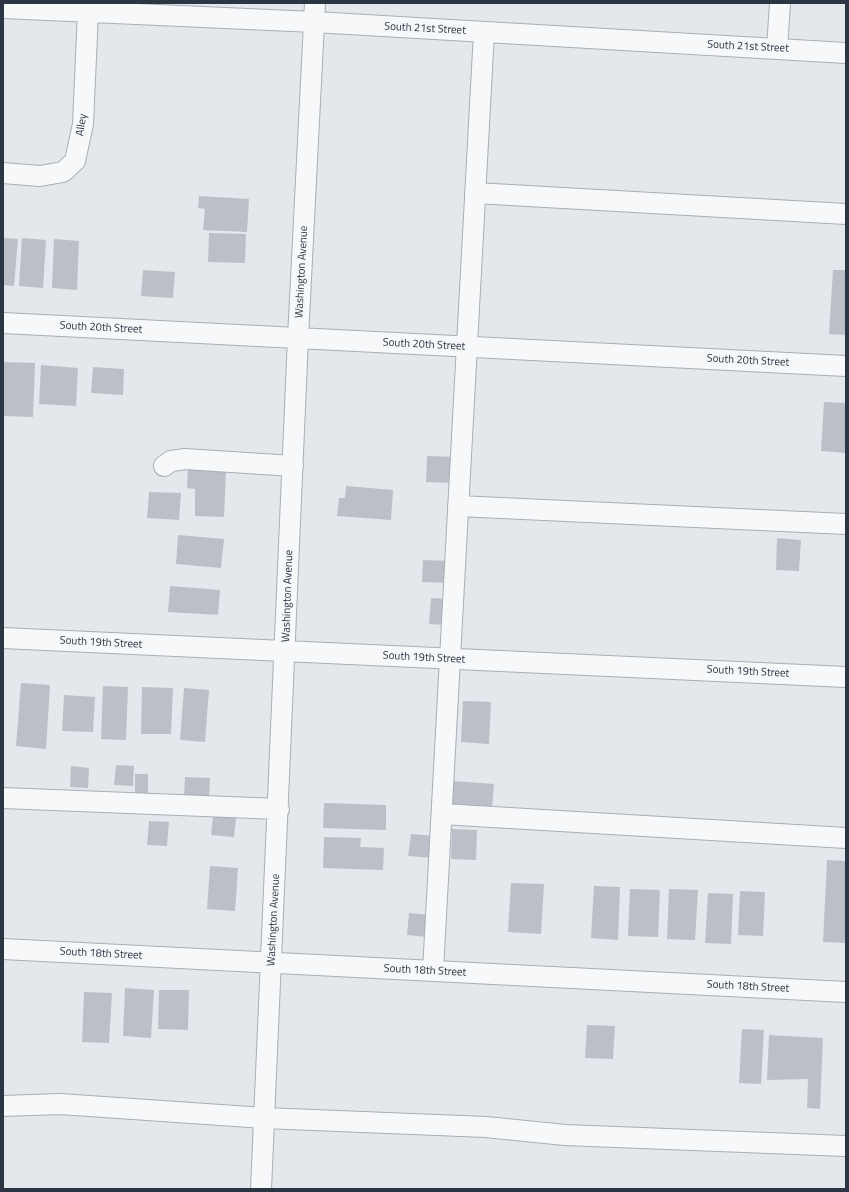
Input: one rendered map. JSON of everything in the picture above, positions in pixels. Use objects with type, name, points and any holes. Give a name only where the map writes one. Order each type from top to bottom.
[{"type":"street","points":[[777,49],[780,3]]},
{"type":"street","name":"South 21st Street","points":[[3,8],[88,12],[315,13],[484,32],[846,53]]},
{"type":"street","name":"Alley","points":[[3,173],[40,176],[64,172],[75,162],[83,124],[88,12]]},
{"type":"street","name":"Washington Avenue","points":[[261,1189],[286,652],[298,338],[315,13]]},
{"type":"street","points":[[433,971],[484,32]]},
{"type":"street","points":[[475,193],[846,214]]},
{"type":"street","name":"South 20th Street","points":[[3,322],[846,366]]},
{"type":"street","points":[[164,466],[171,461],[185,459],[293,466]]},
{"type":"street","points":[[458,506],[846,524]]},
{"type":"street","name":"South 19th Street","points":[[3,638],[846,677]]},
{"type":"street","points":[[3,798],[279,808]]},
{"type":"street","points":[[442,814],[846,838]]},
{"type":"street","name":"South 18th Street","points":[[3,949],[846,992]]},
{"type":"street","points":[[3,1106],[60,1104],[264,1118],[486,1127],[565,1135],[846,1146]]},
{"type":"building","points":[[199,196],[249,199],[247,232],[203,230],[205,209],[198,208]]},
{"type":"building","points":[[209,233],[246,234],[245,263],[208,262]]},
{"type":"building","points":[[3,238],[18,239],[14,286],[3,285]]},
{"type":"building","points":[[22,238],[46,240],[43,288],[19,286]]},
{"type":"building","points":[[54,239],[79,241],[77,290],[52,288]]},
{"type":"building","points":[[143,270],[175,272],[173,298],[141,296]]},
{"type":"building","points":[[833,270],[846,270],[846,335],[829,334]]},
{"type":"building","points":[[4,362],[35,363],[33,417],[3,416]]},
{"type":"building","points":[[41,365],[78,368],[76,406],[39,404]]},
{"type":"building","points":[[93,367],[124,369],[123,395],[91,393]]},
{"type":"building","points":[[824,402],[846,403],[846,453],[821,451]]},
{"type":"building","points":[[427,456],[457,457],[457,483],[426,482]]},
{"type":"building","points":[[188,469],[226,471],[224,517],[195,516],[195,489],[187,488]]},
{"type":"building","points":[[346,486],[393,490],[391,520],[337,516],[339,498],[345,498]]},
{"type":"building","points":[[149,492],[181,493],[179,520],[147,518]]},
{"type":"building","points":[[178,535],[224,539],[221,568],[176,564]]},
{"type":"building","points":[[777,538],[801,540],[799,571],[776,570]]},
{"type":"building","points":[[423,560],[451,561],[450,583],[422,582]]},
{"type":"building","points":[[170,586],[220,590],[218,615],[168,612]]},
{"type":"building","points":[[431,598],[448,599],[446,625],[429,624]]},
{"type":"building","points":[[21,683],[50,685],[46,749],[16,746]]},
{"type":"building","points":[[103,686],[128,687],[126,740],[101,739]]},
{"type":"building","points":[[142,687],[173,688],[171,734],[141,734]]},
{"type":"building","points":[[184,688],[209,690],[205,742],[180,740]]},
{"type":"building","points":[[64,695],[95,697],[93,732],[62,731]]},
{"type":"building","points":[[463,701],[491,702],[489,744],[461,742]]},
{"type":"building","points":[[116,765],[134,766],[133,786],[114,785]]},
{"type":"building","points":[[71,766],[89,768],[88,788],[70,787]]},
{"type":"building","points":[[135,774],[148,774],[148,793],[135,793]]},
{"type":"building","points":[[185,777],[210,778],[209,797],[184,796]]},
{"type":"building","points":[[453,781],[494,784],[492,808],[451,806]]},
{"type":"building","points":[[324,803],[386,805],[386,830],[323,828]]},
{"type":"building","points":[[213,816],[236,818],[234,837],[211,835]]},
{"type":"building","points":[[149,821],[169,822],[167,846],[147,845]]},
{"type":"building","points":[[452,829],[477,830],[476,860],[451,859]]},
{"type":"building","points":[[411,834],[435,836],[433,858],[408,856]]},
{"type":"building","points":[[324,837],[361,838],[360,847],[384,848],[383,870],[323,868]]},
{"type":"building","points":[[827,860],[846,861],[846,943],[823,942]]},
{"type":"building","points":[[210,866],[238,868],[235,911],[207,909]]},
{"type":"building","points":[[511,883],[544,884],[541,934],[508,932]]},
{"type":"building","points":[[594,886],[620,887],[618,940],[591,938]]},
{"type":"building","points":[[630,889],[660,890],[658,937],[628,936]]},
{"type":"building","points":[[669,889],[698,890],[695,940],[667,939]]},
{"type":"building","points":[[740,891],[765,892],[763,936],[738,935]]},
{"type":"building","points":[[708,893],[733,894],[731,944],[705,943]]},
{"type":"building","points":[[409,913],[430,915],[428,937],[407,935]]},
{"type":"building","points":[[125,988],[154,990],[151,1038],[123,1036]]},
{"type":"building","points":[[159,990],[189,990],[188,1030],[158,1029]]},
{"type":"building","points":[[84,992],[112,993],[109,1043],[82,1042]]},
{"type":"building","points":[[587,1025],[615,1026],[613,1059],[585,1058]]},
{"type":"building","points":[[742,1029],[764,1030],[761,1084],[739,1083]]},
{"type":"building","points":[[769,1035],[823,1038],[820,1109],[807,1108],[808,1079],[767,1080]]}]
